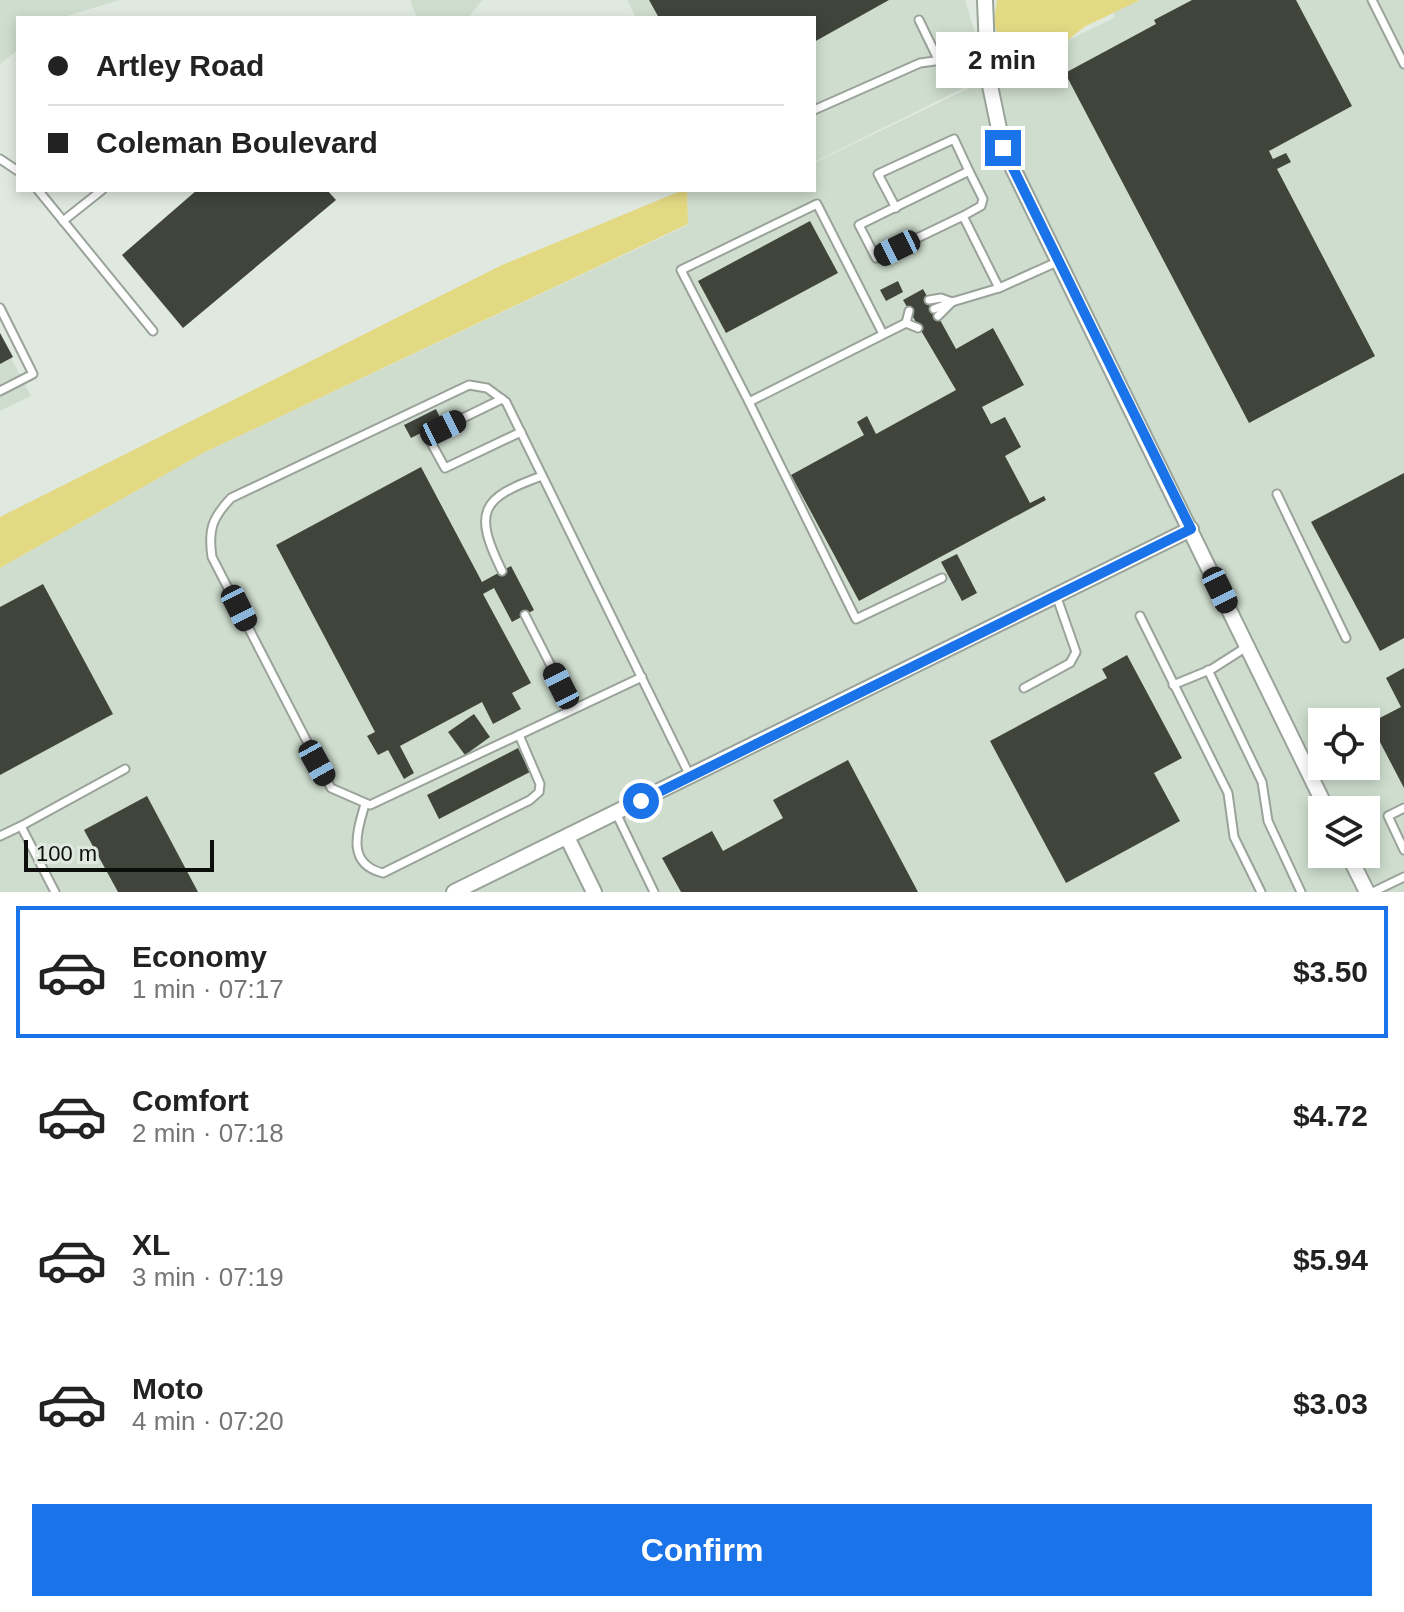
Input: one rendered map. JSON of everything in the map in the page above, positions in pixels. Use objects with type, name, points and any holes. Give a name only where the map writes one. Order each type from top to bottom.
[{"type":"street","points":[[985,0],[987,54],[1003,148],[1320,796]]},
{"type":"street","points":[[454,892],[1191,529]]},
{"type":"street","points":[[567,837],[594,892]]},
{"type":"street","points":[[1355,868],[1367,892]]},
{"type":"lane","points":[[1372,0],[1404,64]]},
{"type":"lane","points":[[919,20],[938,59]]},
{"type":"lane","points":[[816,109],[920,63],[987,54]]},
{"type":"lane","points":[[896,208],[878,174],[954,139],[983,199],[981,206],[876,258],[859,225],[896,208],[969,171]]},
{"type":"lane","points":[[40,192],[153,331]]},
{"type":"lane","points":[[63,221],[99,192]]},
{"type":"lane","points":[[883,334],[817,204],[681,270],[856,619],[942,578]]},
{"type":"lane","points":[[963,216],[999,288]]},
{"type":"lane","points":[[936,312],[952,302],[999,288],[1057,262]]},
{"type":"lane","points":[[929,300],[941,298],[952,302]]},
{"type":"lane","points":[[0,308],[33,374],[0,391]]},
{"type":"lane","points":[[749,402],[883,334],[909,317],[918,328]]},
{"type":"lane","points":[[642,677],[370,805],[365,804],[331,788],[317,763],[212,557],[210,529],[214,516],[231,498],[469,385],[487,388],[502,399],[521,432],[642,677],[690,776]]},
{"type":"lane","points":[[502,399],[428,437],[445,468],[521,432]]},
{"type":"lane","points":[[502,571],[484,535],[490,506],[511,487],[542,476]]},
{"type":"lane","points":[[1277,494],[1346,638]]},
{"type":"lane","points":[[1024,688],[1070,663],[1076,652],[1056,595]]},
{"type":"lane","points":[[525,615],[573,709]]},
{"type":"lane","points":[[1140,616],[1228,793],[1234,837],[1261,892]]},
{"type":"lane","points":[[1173,685],[1208,670],[1248,646]]},
{"type":"lane","points":[[1208,670],[1262,782],[1268,821],[1301,892]]},
{"type":"lane","points":[[365,804],[356,836],[356,853],[363,864],[383,873],[530,800],[539,792],[540,784],[519,735]]},
{"type":"lane","points":[[0,836],[125,769]]},
{"type":"lane","points":[[1404,808],[1388,816],[1404,850]]},
{"type":"lane","points":[[616,813],[654,892]]},
{"type":"lane","points":[[21,826],[55,892]]},
{"type":"lane","points":[[1373,892],[1404,877]]},
{"type":"shaded area","points":[[0,0],[120,0],[67,16],[16,16],[16,52],[0,64]]},
{"type":"shaded area","points":[[410,0],[482,0],[470,16],[416,16]]},
{"type":"shaded area","points":[[627,0],[965,0],[988,76],[816,161],[816,16],[635,16]]},
{"type":"shaded area","points":[[997,0],[1140,0],[1084,27],[1040,63],[1022,70],[1004,58],[994,22]]},
{"type":"shaded area","points":[[1122,0],[1404,0],[1404,892],[0,892],[0,568],[203,453],[688,225],[687,192],[816,192],[816,162],[1114,18],[1114,4]]},
{"type":"shaded area","points":[[678,192],[687,192],[688,224],[203,453],[0,568],[0,517],[502,265]]},
{"type":"shaded area","points":[[0,337],[31,396],[0,411]]},
{"type":"building","points":[[649,0],[889,0],[816,41],[816,16],[658,16]]},
{"type":"building","points":[[1192,0],[1296,0],[1352,106],[1269,151],[1273,159],[1286,153],[1291,162],[1277,169],[1375,356],[1249,423],[1065,73],[1156,24],[1154,20]]},
{"type":"building","points":[[195,192],[329,192],[336,200],[183,328],[122,255]]},
{"type":"building","points":[[810,221],[838,273],[726,333],[698,281]]},
{"type":"building","points":[[898,281],[903,292],[886,301],[880,290]]},
{"type":"building","points":[[923,289],[956,349],[993,328],[1024,385],[982,407],[991,424],[1005,417],[1021,447],[1005,456],[1030,503],[1044,496],[1046,500],[859,601],[791,475],[864,435],[857,422],[867,416],[876,434],[956,390],[903,300]]},
{"type":"building","points":[[0,333],[13,357],[0,364]]},
{"type":"building","points":[[436,409],[442,422],[411,438],[404,425]]},
{"type":"building","points":[[421,467],[482,582],[511,566],[534,610],[512,622],[494,588],[483,594],[531,683],[512,693],[521,709],[493,724],[482,702],[400,746],[414,773],[404,779],[388,750],[378,755],[367,736],[375,732],[276,545]]},
{"type":"building","points":[[1404,473],[1404,638],[1380,651],[1311,522]]},
{"type":"building","points":[[957,554],[977,593],[962,601],[941,562]]},
{"type":"building","points":[[43,584],[113,714],[0,775],[0,607]]},
{"type":"building","points":[[1127,655],[1182,758],[1154,773],[1180,821],[1066,883],[990,741],[1107,678],[1102,669]]},
{"type":"building","points":[[1404,668],[1404,788],[1380,742],[1380,718],[1401,707],[1386,678]]},
{"type":"building","points":[[474,714],[490,737],[465,755],[448,732]]},
{"type":"building","points":[[518,748],[530,772],[439,819],[427,795]]},
{"type":"building","points":[[848,760],[918,892],[681,892],[662,858],[712,831],[723,851],[783,818],[773,800]]},
{"type":"building","points":[[147,796],[198,892],[118,892],[84,830]]},
{"type":"route","points":[[641,801],[1191,529],[1003,148]]}]
